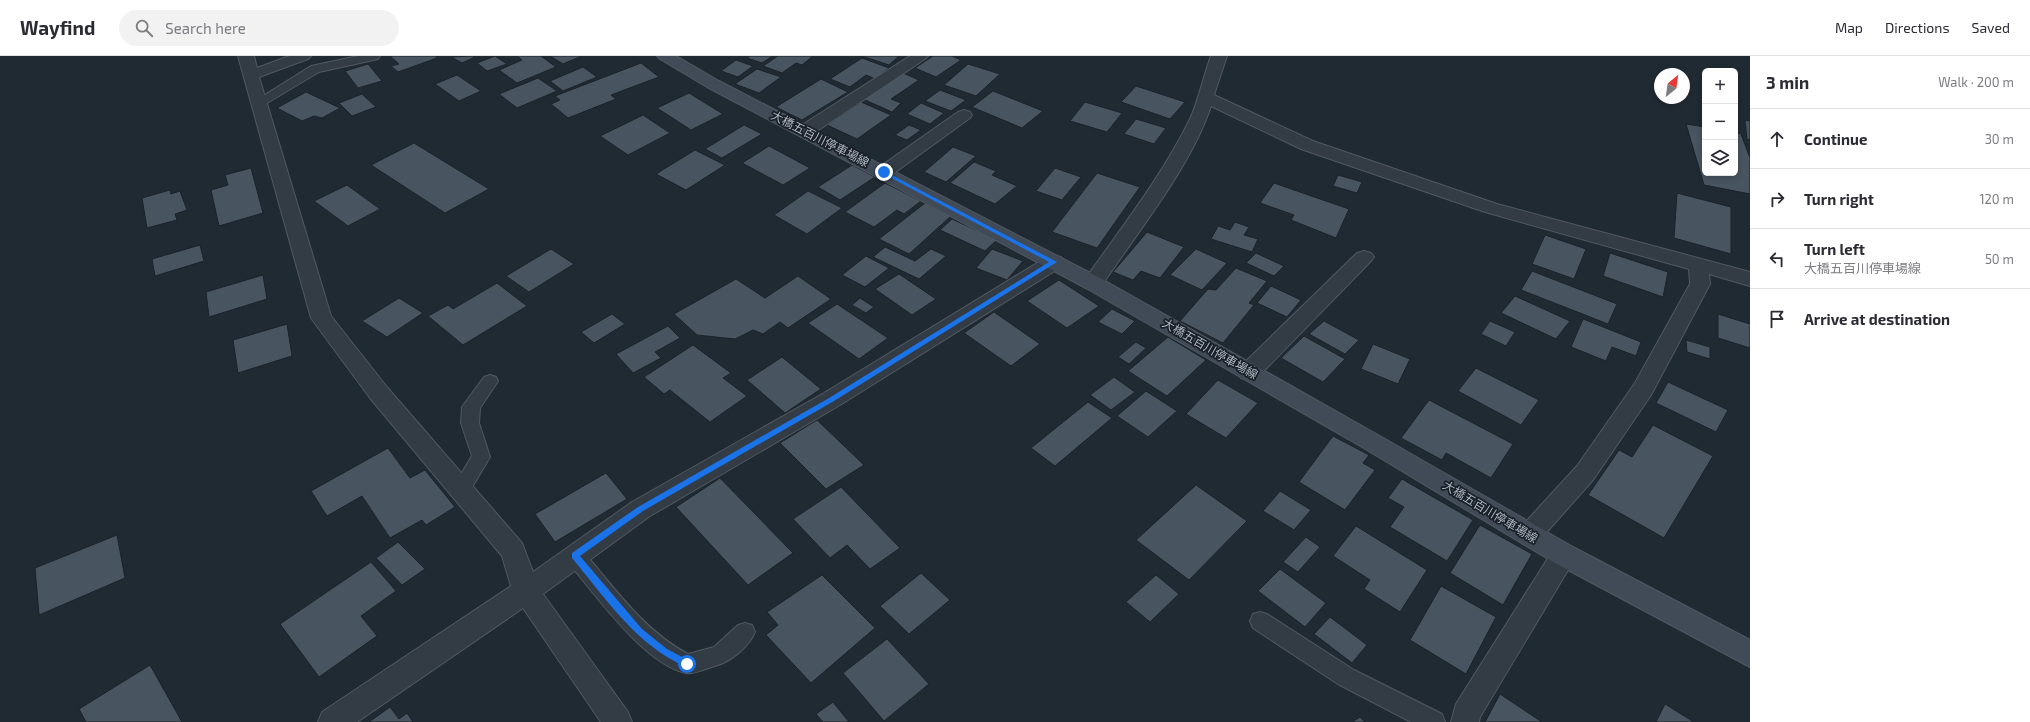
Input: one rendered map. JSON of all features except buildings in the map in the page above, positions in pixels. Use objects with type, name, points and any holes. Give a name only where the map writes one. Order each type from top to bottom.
[{"type":"main road","name":"大橋五百川停車場線","points":[[665,56],[713,84],[1054,262],[1249,372],[1564,555],[1750,654]]},
{"type":"street","points":[[246,56],[258,103],[321,318],[378,392],[513,551],[526,591],[618,722]]},
{"type":"street","points":[[251,75],[303,56]]},
{"type":"street","points":[[805,131],[920,56]]},
{"type":"street","points":[[1092,283],[1158,189],[1198,118],[1212,72],[1219,56]]},
{"type":"street","points":[[1205,97],[1314,147],[1491,208],[1699,267],[1750,279]]},
{"type":"street","points":[[884,172],[964,115]]},
{"type":"street","points":[[1249,372],[1364,257]]},
{"type":"street","points":[[332,722],[526,591],[641,509],[832,399],[1054,262]]},
{"type":"street","points":[[1529,535],[1585,473],[1643,389],[1700,284],[1699,267]]},
{"type":"street","points":[[1465,722],[1466,714],[1564,555]]},
{"type":"lane","points":[[258,103],[315,70],[374,56]]},
{"type":"lane","points":[[461,489],[481,457],[470,423],[471,407],[490,381]]},
{"type":"lane","points":[[575,556],[639,631],[664,652],[687,664],[720,655],[745,632]]},
{"type":"lane","points":[[1260,621],[1346,677],[1434,722]]},
{"type":"route","points":[[687,664],[664,652],[639,631],[575,556],[641,509],[832,399],[1054,262],[884,172]]}]
